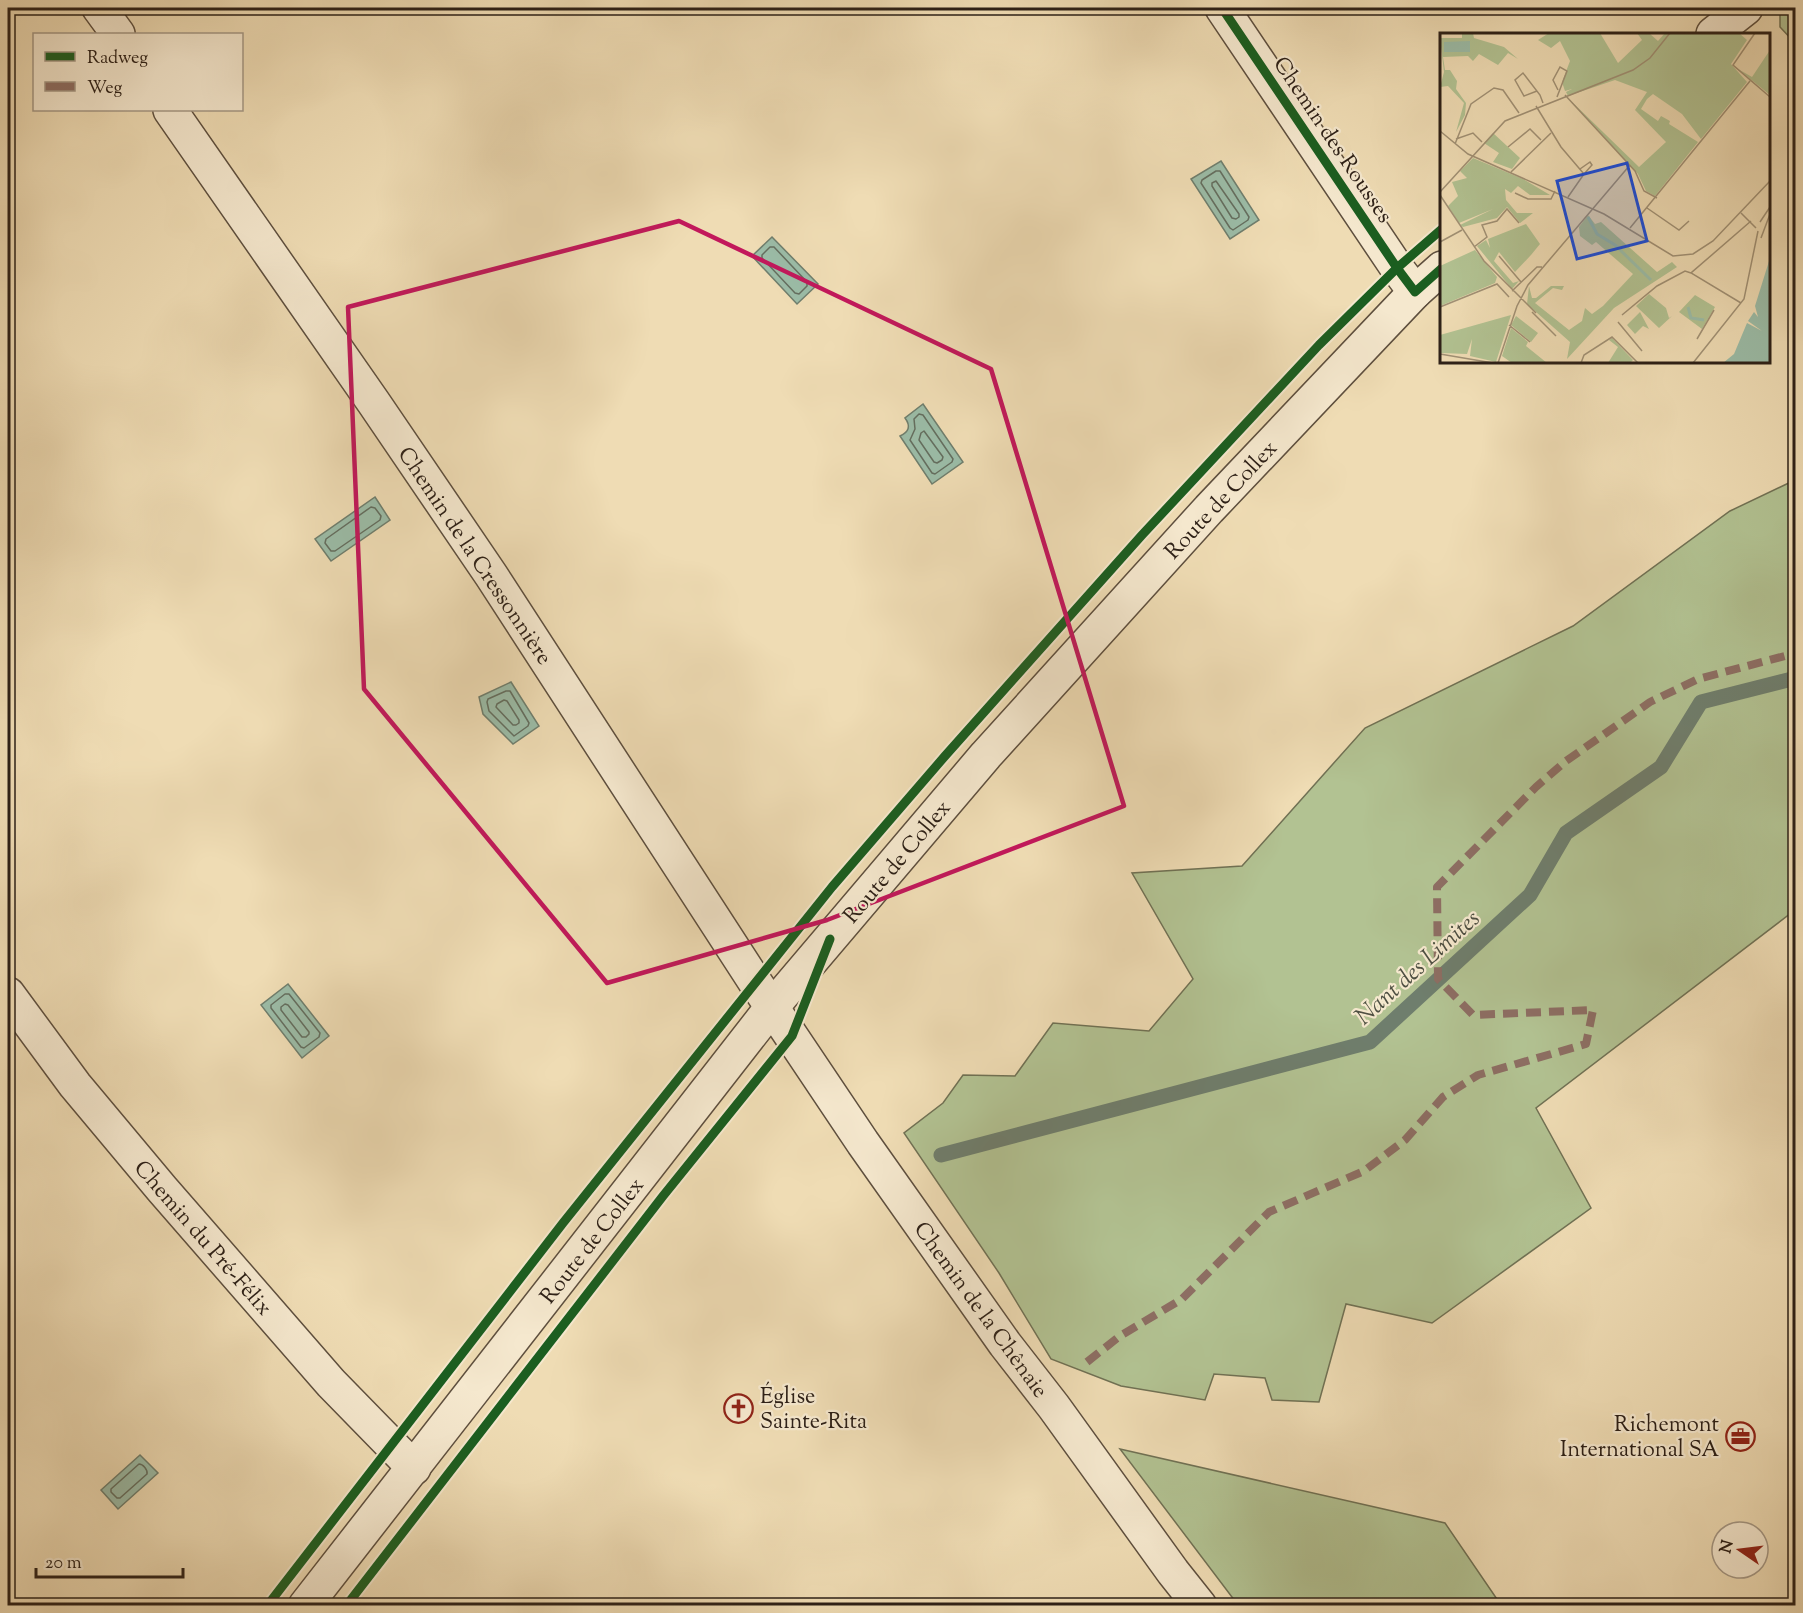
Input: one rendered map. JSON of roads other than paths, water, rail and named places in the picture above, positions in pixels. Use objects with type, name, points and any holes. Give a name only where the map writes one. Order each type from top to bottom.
[{"type":"street","points":[[99,8],[117,33]]},
{"type":"street","name":"Chemin des Rousses","points":[[1222,8],[1415,292]]},
{"type":"street","points":[[1714,33],[1746,8]]},
{"type":"street","name":"Chemin de la Cressonnière","points":[[171,111],[491,575],[772,1007]]},
{"type":"street","name":"Route de Collex","points":[[305,1605],[772,1007],[986,755],[1209,509],[1415,292],[1440,270]]},
{"type":"street","name":"Chemin du Pré-Félix","points":[[8,994],[75,1085],[162,1190],[331,1383],[414,1468]]},
{"type":"street","name":"Chemin de la Chênaie","points":[[772,1007],[863,1143],[1005,1344],[1054,1407],[1173,1572],[1200,1605]]},
{"type":"water","points":[[1221,161],[1259,220],[1230,239],[1191,179]]},
{"type":"water","points":[[772,237],[818,284],[797,304],[752,256]]},
{"type":"water","points":[[923,404],[963,462],[932,484],[900,436],[908,428],[905,418]]},
{"type":"water","points":[[375,497],[390,520],[331,561],[315,539]]},
{"type":"water","points":[[511,682],[539,726],[513,744],[483,714],[479,697]]},
{"type":"water","points":[[288,984],[329,1036],[302,1058],[261,1005]]},
{"type":"water","points":[[140,1455],[158,1473],[118,1509],[101,1490]]},
{"type":"waterway","name":"Nant des Limites","points":[[941,1155],[1370,1042],[1530,895],[1566,833],[1661,767],[1701,702],[1796,678]]},
{"type":"place","name":"Église Sainte-Rita","points":[[739,1408]]},
{"type":"place","name":"Richemont International SA","points":[[1740,1436]]}]
